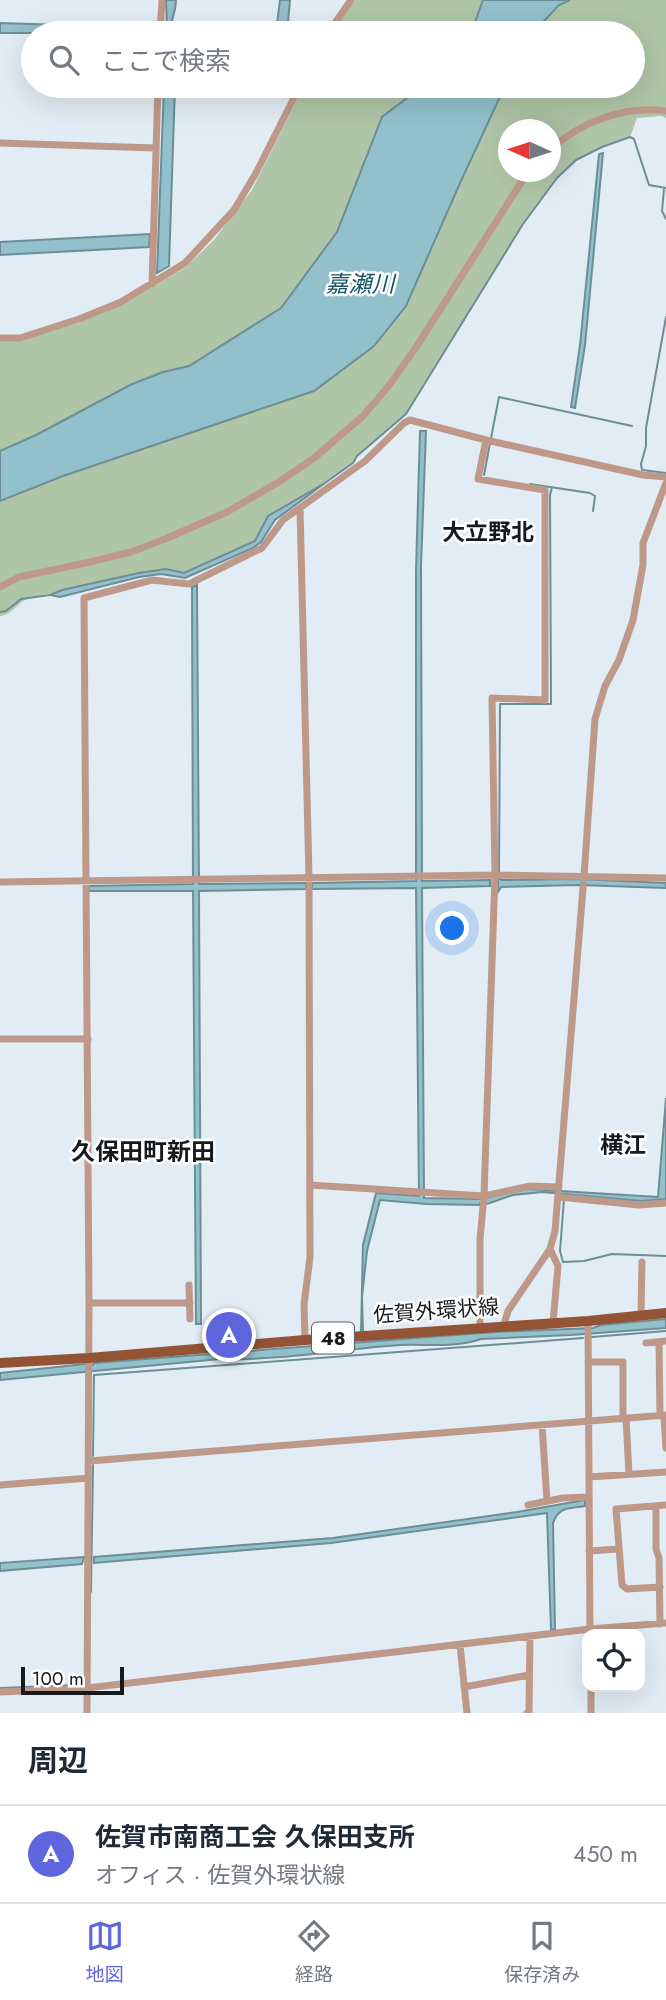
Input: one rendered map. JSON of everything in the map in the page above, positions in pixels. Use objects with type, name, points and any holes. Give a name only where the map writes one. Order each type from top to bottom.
[{"type":"main road","name":"佐賀外環状線","points":[[0,1363],[89,1360],[305,1339],[504,1325],[553,1323],[588,1327],[641,1315],[666,1313]]},
{"type":"street","points":[[161,21],[162,0]]},
{"type":"street","points":[[336,21],[351,0]]},
{"type":"street","points":[[152,284],[158,98]]},
{"type":"street","points":[[0,338],[20,338],[121,302],[185,263],[234,210],[294,98]]},
{"type":"street","points":[[561,142],[575,130],[594,121],[630,112],[657,109],[666,111]]},
{"type":"street","points":[[0,143],[156,148]]},
{"type":"street","points":[[0,587],[19,577],[131,552],[166,539],[227,512],[314,457],[363,416],[387,388],[524,182]]},
{"type":"street","points":[[87,1713],[89,1303],[84,598],[152,580],[189,584],[262,548],[284,520],[365,461],[410,420],[643,475],[666,477]]},
{"type":"street","points":[[480,1328],[480,1239],[494,881],[492,698],[545,700],[545,490],[478,479],[489,440]]},
{"type":"street","points":[[504,1325],[508,1311],[550,1249],[562,1197],[559,1187],[595,719],[605,686],[620,660],[633,620],[643,565],[643,543],[666,484]]},
{"type":"street","points":[[300,508],[309,878],[310,1256],[304,1305],[305,1339]]},
{"type":"street","points":[[0,882],[419,876],[494,881],[584,876],[666,878]]},
{"type":"street","points":[[0,1040],[88,1039]]},
{"type":"street","points":[[310,1185],[483,1199],[530,1186],[559,1187]]},
{"type":"street","points":[[562,1197],[639,1205],[666,1203]]},
{"type":"street","points":[[550,1249],[558,1266],[553,1323]]},
{"type":"street","points":[[641,1315],[642,1262]]},
{"type":"street","points":[[190,1285],[190,1319]]},
{"type":"street","points":[[89,1303],[190,1303]]},
{"type":"street","points":[[588,1327],[590,1629]]},
{"type":"street","points":[[646,1343],[662,1342],[666,1448]]},
{"type":"street","points":[[588,1362],[623,1363],[629,1474]]},
{"type":"street","points":[[89,1461],[663,1416]]},
{"type":"street","points":[[542,1425],[547,1501]]},
{"type":"street","points":[[589,1477],[666,1472]]},
{"type":"street","points":[[0,1485],[89,1478]]},
{"type":"street","points":[[528,1504],[589,1497]]},
{"type":"street","points":[[660,1587],[627,1589],[622,1585],[616,1508],[666,1505]]},
{"type":"street","points":[[614,1629],[663,1623],[659,1558],[656,1549],[656,1506]]},
{"type":"street","points":[[589,1551],[618,1549]]},
{"type":"street","points":[[0,1692],[86,1688],[582,1633]]},
{"type":"street","points":[[527,1713],[530,1637]]},
{"type":"street","points":[[460,1645],[467,1713]]},
{"type":"street","points":[[464,1687],[529,1675]]},
{"type":"street","points":[[591,1692],[591,1713]]},
{"type":"green space","points":[[355,0],[495,0],[485,21],[339,21]]},
{"type":"green space","points":[[543,0],[666,0],[666,118],[637,118],[630,137],[577,160],[561,174],[561,119],[498,119],[498,182],[554,182],[523,224],[406,414],[357,456],[353,463],[325,483],[268,516],[255,541],[184,573],[166,569],[62,590],[27,599],[0,616],[0,501],[63,476],[199,412],[485,98],[645,98],[645,21],[529,21]]},
{"type":"green space","points":[[298,98],[457,98],[381,266],[189,366],[131,386],[35,436],[0,451],[0,340],[21,340],[78,323],[124,304],[186,267],[214,240],[252,190]]},
{"type":"water","points":[[166,0],[176,0],[172,21],[167,21]]},
{"type":"water","points":[[280,0],[290,0],[288,21],[277,21]]},
{"type":"water","points":[[483,0],[570,0],[559,5],[544,21],[475,21]]},
{"type":"water","points":[[0,23],[21,24],[21,33],[0,33]]},
{"type":"water","points":[[164,98],[175,98],[169,266],[157,273]]},
{"type":"water","name":"嘉瀬川","points":[[407,98],[499,98],[406,306],[374,346],[314,391],[63,476],[0,501],[0,451],[130,385],[163,372],[189,366],[281,308],[337,232],[382,117]]},
{"type":"water","points":[[603,153],[585,345],[575,408],[571,407],[580,345],[599,154]]},
{"type":"water","points":[[150,234],[149,247],[0,255],[0,242]]},
{"type":"water","points":[[420,431],[426,431],[421,566],[422,881],[490,880],[490,886],[422,888],[424,1198],[480,1199],[528,1189],[658,1197],[666,1098],[666,1199],[641,1201],[542,1192],[513,1195],[487,1204],[481,1202],[479,1205],[380,1200],[367,1251],[361,1332],[363,1245],[376,1193],[419,1196],[416,888],[312,889],[312,883],[416,881],[416,571]]},
{"type":"water","points":[[325,483],[275,520],[261,542],[253,548],[185,578],[161,574],[60,597],[50,595],[139,573],[166,569],[184,573],[255,541],[268,516]]},
{"type":"water","points":[[197,585],[199,884],[306,883],[306,889],[199,891],[201,1324],[196,1324],[193,891],[89,891],[89,886],[193,884],[192,587]]},
{"type":"water","points":[[498,878],[666,883],[666,888],[578,885],[501,887],[498,892]]},
{"type":"water","points":[[666,1319],[666,1328],[481,1339],[452,1345],[400,1345],[265,1358],[220,1359],[0,1380],[0,1373],[94,1363],[494,1332],[593,1328]]},
{"type":"water","points":[[585,1500],[585,1506],[562,1511],[553,1523],[555,1629],[551,1630],[547,1513],[331,1543],[94,1563],[94,1557],[333,1538]]},
{"type":"water","points":[[84,1557],[82,1564],[0,1571],[0,1563]]},
{"type":"waterway","points":[[325,483],[353,463],[357,456],[406,414],[523,224],[557,178],[576,160],[630,137],[634,139],[649,185],[666,188]]},
{"type":"waterway","points":[[664,189],[662,211],[666,219]]},
{"type":"waterway","points":[[666,317],[641,464],[642,470],[666,473]]},
{"type":"waterway","points":[[491,438],[499,397],[632,426]]},
{"type":"waterway","points":[[484,475],[490,443]]},
{"type":"waterway","points":[[530,484],[590,493],[595,496],[593,511]]},
{"type":"waterway","points":[[499,872],[500,704],[551,704],[552,487]]},
{"type":"waterway","points":[[0,612],[6,611],[21,599],[50,595]]},
{"type":"waterway","points":[[564,1199],[560,1251],[563,1262],[584,1261],[612,1254],[666,1256]]},
{"type":"waterway","points":[[592,1337],[666,1331]]},
{"type":"waterway","points":[[93,1456],[94,1375],[583,1338]]},
{"type":"waterway","points":[[91,1592],[93,1465]]},
{"type":"waterway","points":[[0,1688],[77,1685]]},
{"type":"place","name":"佐賀市南商工会 久保田支所","points":[[229,1335]]},
{"type":"district","name":"大立野北","points":[[488,532]]},
{"type":"district","name":"横江","points":[[623,1145]]},
{"type":"district","name":"久保田町新田","points":[[143,1152]]}]
